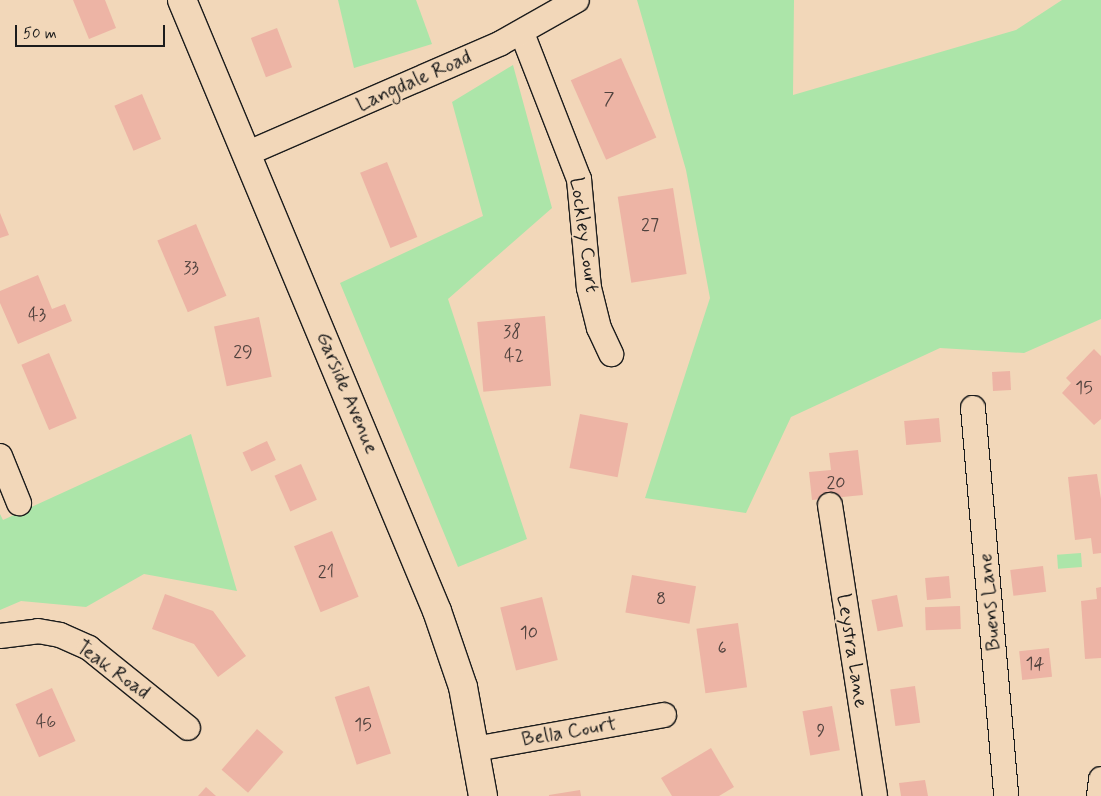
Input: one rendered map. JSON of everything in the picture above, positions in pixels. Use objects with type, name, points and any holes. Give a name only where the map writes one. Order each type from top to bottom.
[{"type":"street","name":"Garside Avenue","points":[[182,0],[437,611],[463,687],[483,796]]},
{"type":"street","name":"Langdale Road","points":[[246,154],[522,33],[577,0]]},
{"type":"street","name":"Lockley Court","points":[[522,33],[579,179],[589,288],[599,328],[612,354]]},
{"type":"street","name":"Buens Lane","points":[[973,408],[1006,796]]},
{"type":"street","points":[[0,456],[19,503]]},
{"type":"street","name":"Leystra Lane","points":[[830,505],[875,796]]},
{"type":"street","name":"Teak Road","points":[[0,636],[38,631],[60,635],[89,648],[188,728]]},
{"type":"street","name":"Bella Court","points":[[474,749],[664,715]]},
{"type":"street","points":[[1099,796],[1101,779]]},
{"type":"green space","points":[[338,0],[416,0],[432,44],[354,68]]},
{"type":"green space","points":[[637,0],[794,0],[793,95],[1016,30],[1062,0],[1101,0],[1101,319],[1024,353],[940,348],[791,417],[746,513],[645,498],[710,298],[686,170]]},
{"type":"green space","points":[[513,65],[552,208],[448,299],[527,539],[458,567],[340,283],[483,216],[452,102]]},
{"type":"green space","points":[[191,434],[237,591],[144,574],[86,607],[21,601],[0,610],[0,514],[3,520]]},
{"type":"green space","points":[[1081,553],[1082,567],[1058,569],[1057,555]]},
{"type":"building","points":[[73,0],[105,0],[116,28],[89,39]]},
{"type":"building","points":[[277,28],[292,67],[266,77],[251,38]]},
{"type":"building","points":[[621,58],[656,137],[606,160],[571,80]]},
{"type":"building","points":[[142,94],[161,139],[134,151],[114,106]]},
{"type":"building","points":[[387,162],[417,237],[390,248],[360,173]]},
{"type":"building","points":[[673,188],[687,274],[631,283],[618,197]]},
{"type":"building","points":[[0,213],[9,235],[0,238]]},
{"type":"building","points":[[196,224],[226,296],[188,312],[157,240]]},
{"type":"building","points":[[38,275],[52,309],[65,304],[72,321],[18,344],[0,303],[0,291]]},
{"type":"building","points":[[545,316],[551,386],[483,392],[477,322]]},
{"type":"building","points":[[259,317],[272,377],[227,386],[214,327]]},
{"type":"building","points":[[1094,349],[1101,356],[1101,419],[1094,425],[1062,393],[1071,383],[1066,378]]},
{"type":"building","points":[[49,353],[77,418],[49,430],[21,365]]},
{"type":"building","points":[[1010,371],[1011,390],[993,391],[992,372]]},
{"type":"building","points":[[580,414],[628,423],[618,477],[570,468]]},
{"type":"building","points":[[939,418],[941,442],[906,445],[904,421]]},
{"type":"building","points":[[267,441],[276,460],[251,471],[243,452]]},
{"type":"building","points":[[858,450],[863,495],[812,500],[809,472],[831,470],[829,453]]},
{"type":"building","points":[[301,464],[317,500],[290,511],[275,476]]},
{"type":"building","points":[[1097,474],[1101,499],[1101,553],[1093,554],[1091,538],[1075,540],[1068,477]]},
{"type":"building","points":[[332,531],[359,597],[321,612],[294,546]]},
{"type":"building","points":[[1043,566],[1046,592],[1013,596],[1010,570]]},
{"type":"building","points":[[632,575],[696,586],[689,624],[625,612]]},
{"type":"building","points":[[949,576],[951,598],[927,600],[925,578]]},
{"type":"building","points":[[1101,587],[1101,658],[1085,659],[1081,601],[1097,599],[1096,588]]},
{"type":"building","points":[[165,594],[213,611],[246,656],[218,677],[194,644],[152,629]]},
{"type":"building","points":[[897,595],[903,626],[878,631],[871,600]]},
{"type":"building","points":[[542,597],[558,660],[516,670],[500,607]]},
{"type":"building","points":[[960,606],[961,629],[926,630],[925,607]]},
{"type":"building","points":[[738,623],[747,687],[705,693],[696,629]]},
{"type":"building","points":[[1049,648],[1052,677],[1022,680],[1019,651]]},
{"type":"building","points":[[369,686],[391,754],[357,765],[335,697]]},
{"type":"building","points":[[915,686],[920,723],[895,726],[890,689]]},
{"type":"building","points":[[52,688],[76,741],[39,757],[15,704]]},
{"type":"building","points":[[832,706],[840,750],[810,756],[802,711]]},
{"type":"building","points":[[257,729],[283,752],[248,793],[222,770]]},
{"type":"building","points":[[711,748],[734,787],[719,796],[672,796],[661,778]]},
{"type":"building","points":[[925,780],[928,796],[901,796],[899,783]]},
{"type":"building","points":[[206,787],[216,796],[198,796]]},
{"type":"building","points":[[580,790],[581,796],[549,796],[549,795]]}]
